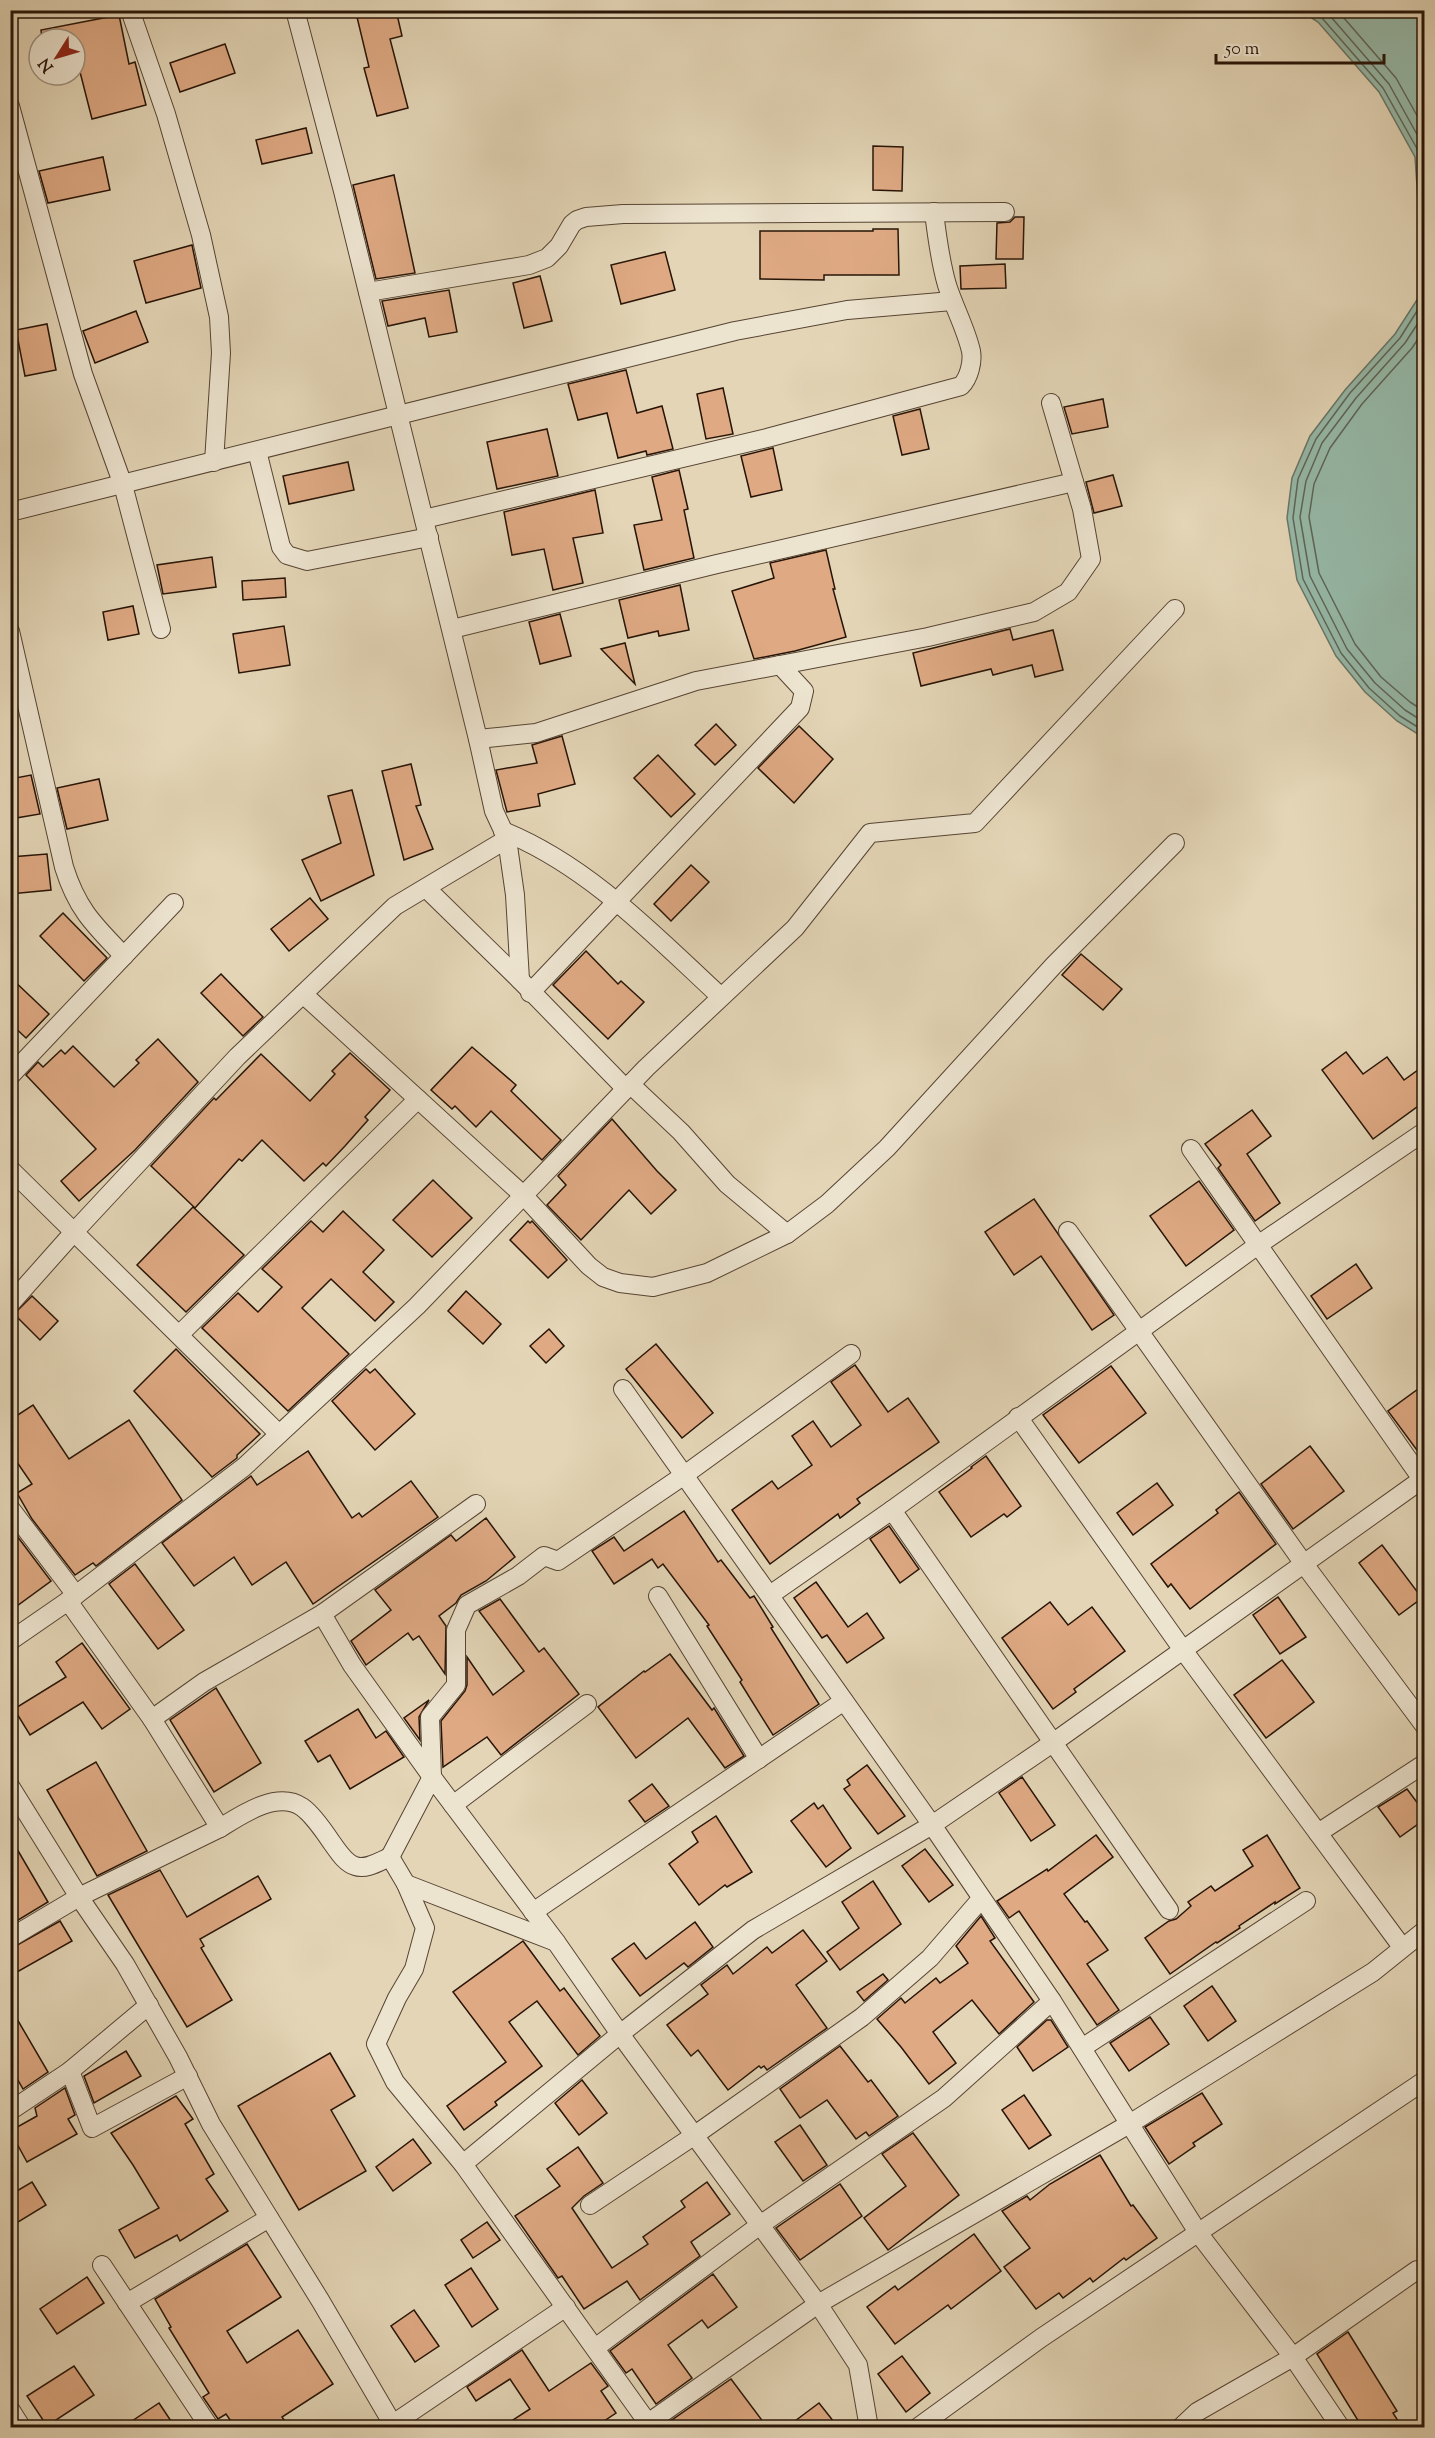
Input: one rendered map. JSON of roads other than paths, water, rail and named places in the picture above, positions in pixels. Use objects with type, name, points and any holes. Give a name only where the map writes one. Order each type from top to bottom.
[{"type":"street","points":[[130,10],[166,114],[198,224],[219,317],[220,353],[214,462]]},
{"type":"street","points":[[295,10],[452,629],[494,811],[505,835],[515,895],[525,987]]},
{"type":"street","points":[[10,106],[83,375],[123,484],[161,629]]},
{"type":"street","points":[[424,519],[766,438],[961,386],[966,381],[970,370],[971,353],[952,301],[939,254],[934,212]]},
{"type":"street","points":[[368,292],[529,265],[547,258],[559,246],[572,224],[586,217],[623,214],[1005,212]]},
{"type":"street","points":[[10,512],[735,331],[847,310],[952,301]]},
{"type":"street","points":[[478,739],[536,733],[696,681],[928,637],[1034,612],[1068,592],[1090,560],[1082,509],[1051,403]]},
{"type":"street","points":[[257,451],[281,547],[287,555],[307,561],[429,537]]},
{"type":"street","points":[[452,629],[717,564],[1074,482]]},
{"type":"street","points":[[10,1641],[72,1598],[243,1467],[417,1306],[628,1087],[795,928],[870,833],[975,823],[1175,609]]},
{"type":"street","points":[[10,631],[71,890],[87,918],[124,956]]},
{"type":"street","points":[[525,987],[616,900],[800,708],[804,691],[780,665]]},
{"type":"street","points":[[505,835],[533,844],[616,900],[721,997]]},
{"type":"street","points":[[10,1304],[237,1057],[395,906],[505,835]]},
{"type":"street","points":[[303,994],[524,1196],[589,1266],[603,1277],[620,1284],[653,1287],[707,1273],[787,1234],[827,1204],[887,1148],[1053,964],[1174,843]]},
{"type":"street","points":[[426,888],[628,1087],[681,1132],[727,1184],[787,1234]]},
{"type":"street","points":[[10,1077],[174,903]]},
{"type":"street","points":[[179,1335],[418,1099]]},
{"type":"street","points":[[770,1595],[892,1510],[1258,1245],[1425,1132]]},
{"type":"street","points":[[463,2164],[620,2034],[753,1930],[932,1825],[1054,1742],[1424,1480],[1191,1149]]},
{"type":"street","points":[[10,1169],[279,1434]]},
{"type":"street","points":[[1068,1231],[1304,1564],[1425,1725]]},
{"type":"street","points":[[10,1938],[79,1897],[263,1805],[295,1805],[339,1854],[354,1866],[367,1867],[390,1857],[432,1777],[430,1717],[456,1685],[456,1630],[467,1605],[518,1576],[544,1556],[558,1561],[683,1476],[851,1354]]},
{"type":"street","points":[[623,1389],[932,1825],[1053,2001],[1199,2234],[1293,2357],[1341,2427]]},
{"type":"street","points":[[1018,1417],[1182,1650],[1402,1947]]},
{"type":"street","points":[[153,1719],[204,1682],[322,1614],[476,1504]]},
{"type":"street","points":[[10,1508],[17,1527],[72,1598],[153,1719],[220,1828]]},
{"type":"street","points":[[892,1510],[1169,1910]]},
{"type":"street","points":[[657,1596],[759,1759]]},
{"type":"street","points":[[322,1614],[352,1665],[432,1777],[556,1942],[620,2034],[818,2304],[858,2365],[869,2427]]},
{"type":"street","points":[[533,1912],[844,1701]]},
{"type":"street","points":[[453,1805],[588,1704]]},
{"type":"street","points":[[1318,1833],[1425,1764]]},
{"type":"street","points":[[10,1786],[79,1897],[125,1964],[188,2076],[211,2124],[394,2426],[566,2307]]},
{"type":"street","points":[[390,1857],[406,1884],[424,1928],[414,1969],[397,1998],[376,2044],[395,2082],[463,2164],[595,2348],[646,2426],[818,2304],[1131,2124],[1373,1972],[1425,1931]]},
{"type":"street","points":[[406,1884],[556,1942]]},
{"type":"street","points":[[590,2205],[695,2136],[862,2017],[930,1958],[981,1899]]},
{"type":"street","points":[[1082,2048],[1306,1901]]},
{"type":"street","points":[[595,2348],[760,2225],[944,2098],[1053,2001]]},
{"type":"street","points":[[10,2111],[70,2071],[148,2005]]},
{"type":"street","points":[[70,2071],[92,2128],[188,2076]]},
{"type":"street","points":[[917,2427],[1041,2338],[1425,2081]]},
{"type":"street","points":[[127,2303],[269,2218]]},
{"type":"street","points":[[102,2265],[210,2427]]},
{"type":"street","points":[[1180,2427],[1197,2412],[1293,2357],[1407,2276],[1417,2270],[1425,2271]]},
{"type":"street","points":[[10,2409],[22,2427]]},
{"type":"water","points":[[1301,11],[1424,11],[1424,289],[1415,157],[1379,92],[1318,22]]},
{"type":"water","points":[[1424,289],[1424,738],[1397,721],[1365,692],[1336,656],[1297,580],[1287,518],[1292,478],[1310,436],[1345,390],[1395,334]]}]
